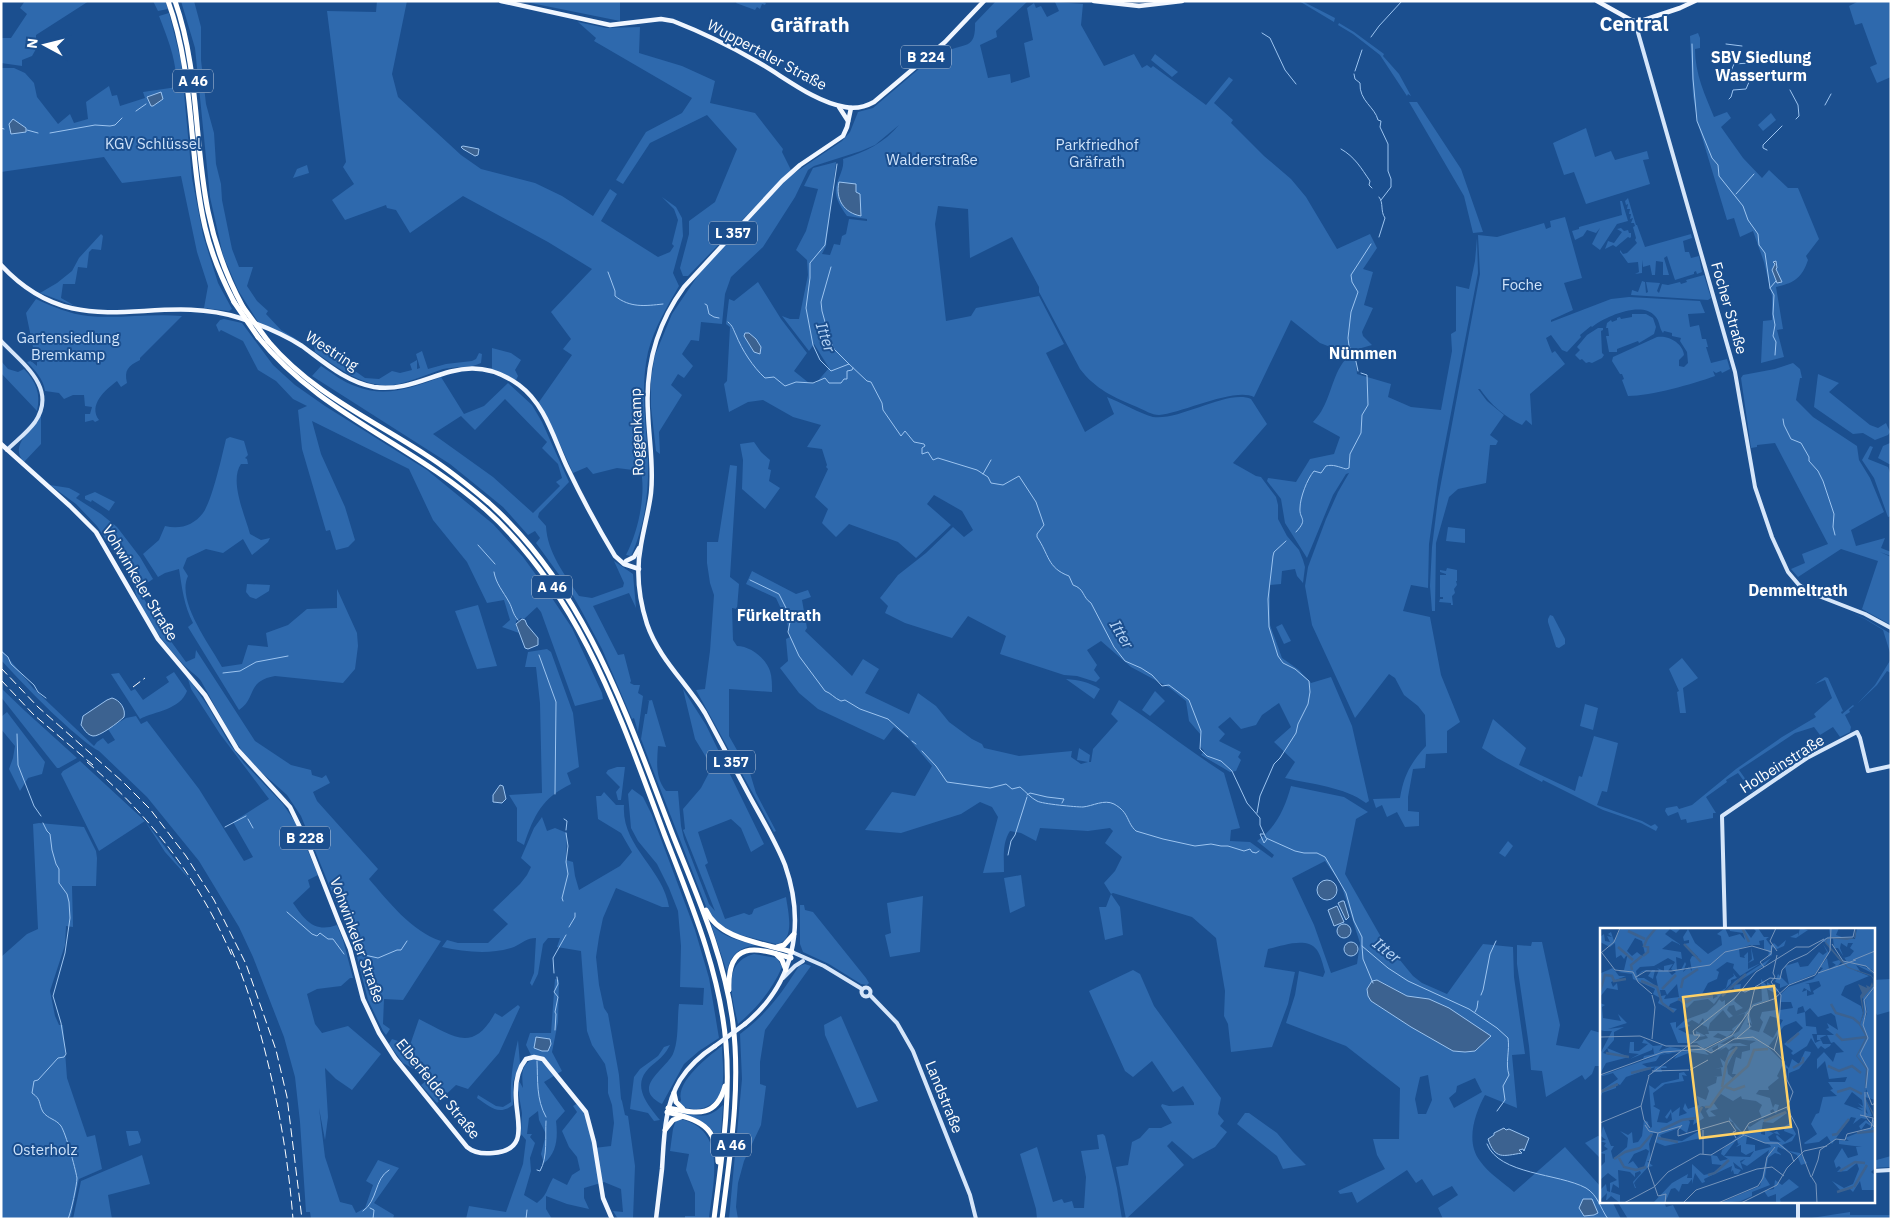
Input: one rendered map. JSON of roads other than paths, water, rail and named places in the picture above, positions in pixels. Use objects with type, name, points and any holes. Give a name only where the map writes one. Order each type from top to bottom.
[{"type":"highway","name":"A 46","points":[[168,1],[178,31],[186,70],[198,187],[205,229],[215,259],[234,302],[258,337],[284,367],[308,388],[453,483],[510,534],[537,566],[560,598],[583,636],[606,687],[695,914],[711,964],[723,1020],[727,1078],[725,1123],[714,1219]]},
{"type":"highway","name":"A 46","points":[[175,1],[184,29],[189,55],[210,222],[226,272],[243,307],[268,342],[313,385],[334,400],[446,468],[489,503],[515,529],[543,561],[568,597],[590,634],[613,684],[711,933],[730,1006],[735,1042],[736,1076],[733,1124],[722,1219]]},
{"type":"highway","points":[[693,884],[707,914],[715,925],[738,937],[791,955]]},
{"type":"highway","points":[[730,1006],[729,974],[736,958],[746,950],[775,950],[784,945],[794,934]]},
{"type":"highway","points":[[775,950],[786,970]]},
{"type":"highway","points":[[668,1110],[699,1113],[710,1110],[723,1094],[727,1078]]},
{"type":"highway","points":[[674,1093],[677,1105],[684,1113],[709,1130],[713,1136],[718,1150],[719,1177]]},
{"type":"highway","points":[[665,1130],[673,1120],[684,1113]]},
{"type":"main road","name":"Wuppertaler Straße","points":[[501,1],[610,25],[661,19],[673,21],[746,55],[805,91],[838,106],[851,108],[861,107],[874,102],[945,42],[984,1]]},
{"type":"main road","points":[[1094,1],[1139,6],[1182,1]]},
{"type":"main road","points":[[1597,1],[1631,20],[1642,20],[1693,2]]},
{"type":"main road","name":"Focher Straße","points":[[1631,20],[1638,29],[1736,372],[1755,487],[1782,560],[1791,577],[1802,588],[1810,593],[1865,614],[1891,629]]},
{"type":"main road","points":[[1638,29],[1642,20]]},
{"type":"main road","points":[[838,106],[849,122]]},
{"type":"main road","name":"Roggenkamp","points":[[639,566],[652,478],[648,380],[655,346],[667,314],[678,295],[693,276],[782,181],[800,165],[839,139],[846,131],[851,108]]},
{"type":"main road","name":"Westring","points":[[1,265],[11,276],[30,291],[52,302],[77,310],[112,313],[183,310],[237,317],[283,336],[344,376],[361,384],[390,388],[408,385],[442,373],[461,369],[487,371],[509,379],[530,395],[541,410],[574,482],[614,554],[620,560]]},
{"type":"main road","points":[[1,342],[34,375],[40,384],[42,393],[40,412],[34,422],[7,450]]},
{"type":"main road","name":"Vohwinkeler Straße","points":[[1,444],[75,510],[96,532],[158,639],[205,695],[237,749],[290,807],[309,846],[350,949],[363,999],[384,1042]]},
{"type":"main road","points":[[626,561],[634,557],[641,545]]},
{"type":"main road","points":[[620,560],[639,566]]},
{"type":"main road","points":[[620,560],[628,566],[639,566]]},
{"type":"main road","name":"L 357","points":[[639,566],[641,595],[647,624],[661,654],[698,702],[774,843],[784,864],[790,884],[794,920],[791,955],[786,970],[783,978],[764,1007],[692,1065],[680,1079],[668,1110],[656,1219]]},
{"type":"main road","name":"Holbeinstraße","points":[[1725,928],[1722,818],[1725,814],[1807,758],[1856,732],[1860,738],[1868,771],[1891,766]]},
{"type":"main road","points":[[791,955],[803,961],[812,961]]},
{"type":"main road","points":[[791,955],[812,961]]},
{"type":"main road","points":[[783,978],[803,961]]},
{"type":"main road","name":"Landstraße","points":[[812,961],[862,989],[863,996],[867,997],[870,994],[897,1023],[913,1051],[970,1195],[976,1219]]},
{"type":"main road","name":"Elberfelder Straße","points":[[384,1042],[468,1147],[483,1153],[503,1151],[516,1141],[520,1128],[515,1094],[518,1075],[526,1059],[534,1056],[543,1059],[586,1112],[594,1142],[603,1198],[612,1219]]},
{"type":"main road","points":[[1874,1171],[1891,1170]]},
{"type":"main road","points":[[1798,1202],[1798,1219]]},
{"type":"waterway","points":[[1371,37],[1402,1]]},
{"type":"waterway","points":[[1262,33],[1270,38],[1285,70],[1296,84]]},
{"type":"waterway","points":[[1692,44],[1697,121],[1712,158],[1718,165],[1719,176],[1743,206],[1748,220],[1758,234],[1759,245],[1765,253],[1770,288],[1774,295],[1773,314],[1775,325],[1773,336],[1776,342],[1775,355]]},
{"type":"waterway","points":[[1726,44],[1742,46]]},
{"type":"waterway","points":[[1355,71],[1362,50]]},
{"type":"waterway","points":[[1722,70],[1731,71],[1734,64],[1750,63]]},
{"type":"waterway","points":[[1354,74],[1355,79],[1360,83],[1364,99],[1374,111],[1378,120],[1381,121],[1380,127],[1388,144],[1388,171],[1391,187],[1381,200]]},
{"type":"waterway","points":[[1729,99],[1733,90],[1746,89],[1749,82],[1756,80]]},
{"type":"waterway","points":[[1790,90],[1798,105],[1799,116],[1796,119]]},
{"type":"waterway","points":[[1825,105],[1831,94]]},
{"type":"waterway","points":[[136,111],[146,104]]},
{"type":"waterway","points":[[50,133],[95,125],[115,125],[122,118]]},
{"type":"waterway","points":[[1767,150],[1763,148],[1763,145],[1782,126]]},
{"type":"waterway","points":[[27,130],[38,133]]},
{"type":"waterway","points":[[1341,149],[1357,163],[1370,181],[1369,185],[1372,188]]},
{"type":"waterway","name":"Itter","points":[[837,164],[825,245],[810,263],[806,308],[813,345],[820,360],[831,371],[849,364],[867,381],[871,382],[882,403],[883,410],[901,436],[905,431],[914,442],[924,444],[922,454],[928,452],[933,460],[938,458],[977,470],[988,477],[991,483],[1003,485],[1019,476],[1036,502],[1044,525],[1037,534],[1037,537],[1052,565],[1069,576],[1073,585],[1082,591],[1091,603],[1114,647],[1125,661],[1152,675],[1162,686],[1169,685],[1189,700],[1201,731],[1200,749],[1207,756],[1221,761],[1232,771],[1247,803],[1260,818],[1260,825],[1266,838],[1295,851],[1317,853],[1325,857],[1346,893],[1354,921],[1362,937],[1362,946],[1388,968],[1408,981],[1469,1009],[1508,1038],[1507,1066],[1509,1075],[1503,1086],[1505,1100],[1497,1111]]},
{"type":"waterway","points":[[1736,194],[1754,174]]},
{"type":"waterway","points":[[1379,197],[1385,218],[1379,237]]},
{"type":"waterway","points":[[1358,371],[1348,338],[1351,312],[1358,292],[1352,282],[1351,275],[1371,244]]},
{"type":"waterway","points":[[831,267],[821,302],[822,311],[834,349],[849,364]]},
{"type":"waterway","points":[[608,272],[615,296],[626,303],[638,305],[663,304]]},
{"type":"waterway","points":[[1770,288],[1776,281]]},
{"type":"waterway","points":[[705,304],[709,314],[719,318]]},
{"type":"waterway","points":[[728,322],[752,364],[765,378],[774,377],[785,386],[796,382],[813,383],[825,378],[829,383],[841,383],[844,379],[847,379],[847,371],[853,368]]},
{"type":"waterway","points":[[1296,532],[1303,521],[1300,504],[1314,471],[1321,473],[1329,465],[1349,468],[1350,454],[1361,433],[1362,415],[1368,405],[1367,375],[1361,373]]},
{"type":"waterway","points":[[1783,419],[1791,439],[1801,443],[1809,457],[1809,461],[1818,471],[1823,481],[1834,514],[1833,527],[1835,535]]},
{"type":"waterway","points":[[983,474],[991,460]]},
{"type":"waterway","points":[[1257,813],[1260,796],[1274,764],[1296,733],[1298,724],[1308,704],[1310,692],[1309,681],[1295,669],[1283,663],[1278,656],[1269,627],[1268,599],[1273,556],[1274,552],[1286,541]]},
{"type":"waterway","points":[[478,545],[495,564]]},
{"type":"waterway","points":[[494,572],[498,584],[518,620]]},
{"type":"waterway","points":[[750,580],[779,594],[790,622],[788,632],[799,656],[825,691],[841,701],[845,700],[860,709],[888,719],[908,737]]},
{"type":"waterway","points":[[1,651],[8,657],[11,664],[46,698]]},
{"type":"waterway","points":[[539,655],[556,702],[555,794]]},
{"type":"waterway","points":[[223,673],[240,671],[256,662],[288,656]]},
{"type":"waterway","points":[[17,734],[18,765],[34,806],[41,816]]},
{"type":"waterway","points":[[912,741],[916,744]]},
{"type":"waterway","points":[[922,751],[947,782],[990,788],[1006,784],[1012,789],[1020,787],[1037,801],[1052,804],[1083,807],[1102,802],[1110,803],[1123,811],[1136,831],[1195,846],[1211,844],[1228,846],[1244,851],[1250,849],[1256,853],[1259,851]]},
{"type":"waterway","points":[[1027,795],[1030,793],[1064,799],[1062,803]]},
{"type":"waterway","points":[[1008,855],[1011,841],[1015,835],[1027,797]]},
{"type":"waterway","points":[[225,827],[246,816]]},
{"type":"waterway","points":[[248,819],[253,828]]},
{"type":"waterway","points":[[564,819],[567,821],[566,830]]},
{"type":"waterway","points":[[43,823],[50,834],[52,850],[59,869],[59,883],[67,894],[69,902],[70,918],[65,953],[53,996],[61,1023],[66,1054],[64,1057],[58,1058],[38,1080],[34,1081],[32,1093],[39,1100],[43,1112],[61,1126],[70,1151],[77,1178],[68,1219]]},
{"type":"waterway","points":[[563,901],[562,898],[568,874],[566,833]]},
{"type":"waterway","name":"Itter","points":[[1264,834],[1260,834],[1264,843],[1267,839]]},
{"type":"waterway","points":[[287,912],[312,934],[317,936],[320,933],[328,939],[333,939],[344,954]]},
{"type":"waterway","points":[[569,927],[575,917],[575,913]]},
{"type":"waterway","points":[[554,973],[553,958],[566,935]]},
{"type":"waterway","points":[[360,954],[378,958],[401,950],[407,941]]},
{"type":"waterway","points":[[1481,995],[1490,954],[1496,941]]},
{"type":"waterway","points":[[1362,946],[1363,959],[1373,983]]},
{"type":"waterway","points":[[555,1030],[555,1012],[558,997],[554,992],[558,984],[557,977]]},
{"type":"waterway","points":[[1475,1012],[1478,1001]]},
{"type":"waterway","points":[[537,1061],[539,1097],[546,1117]]},
{"type":"waterway","points":[[537,1170],[540,1171],[543,1165],[546,1146],[546,1121]]},
{"type":"waterway","name":"Itter","points":[[1487,1144],[1494,1154],[1516,1168],[1560,1179],[1586,1188],[1596,1198],[1608,1219]]},
{"type":"waterway","points":[[363,1211],[368,1207],[381,1179],[389,1170]]},
{"type":"waterway","points":[[370,1208],[374,1210],[373,1219]]},
{"type":"waterway","points":[[526,1219],[527,1210]]},
{"type":"railway","points":[[1,668],[38,707],[123,782],[150,809],[186,856],[214,900],[246,964],[276,1050],[287,1097],[302,1219]]},
{"type":"railway","points":[[133,687],[145,678]]},
{"type":"railway","points":[[1,680],[34,715],[93,765]]},
{"type":"railway","points":[[87,762],[132,805],[171,851],[204,901],[232,956]]},
{"type":"railway","points":[[231,949],[261,1034],[286,1153],[293,1219]]},
{"type":"district","name":"Central","points":[[1634,24]]},
{"type":"district","name":"Gräfrath","points":[[810,25]]},
{"type":"district","name":"SBV Siedlung Wasserturm","points":[[1761,66]]},
{"type":"district","name":"Nümmen","points":[[1363,353]]},
{"type":"district","name":"Demmeltrath","points":[[1798,590]]},
{"type":"district","name":"Fürkeltrath","points":[[779,615]]},
{"type":"park label","name":"KGV Schlüssel","points":[[153,144]]},
{"type":"park label","name":"Parkfriedhof Gräfrath","points":[[1097,154]]},
{"type":"park label","name":"Walderstraße","points":[[932,160]]},
{"type":"park label","name":"Foche","points":[[1522,285]]},
{"type":"park label","name":"Gartensiedlung Bremkamp","points":[[68,346]]},
{"type":"park label","name":"Osterholz","points":[[45,1150]]}]
